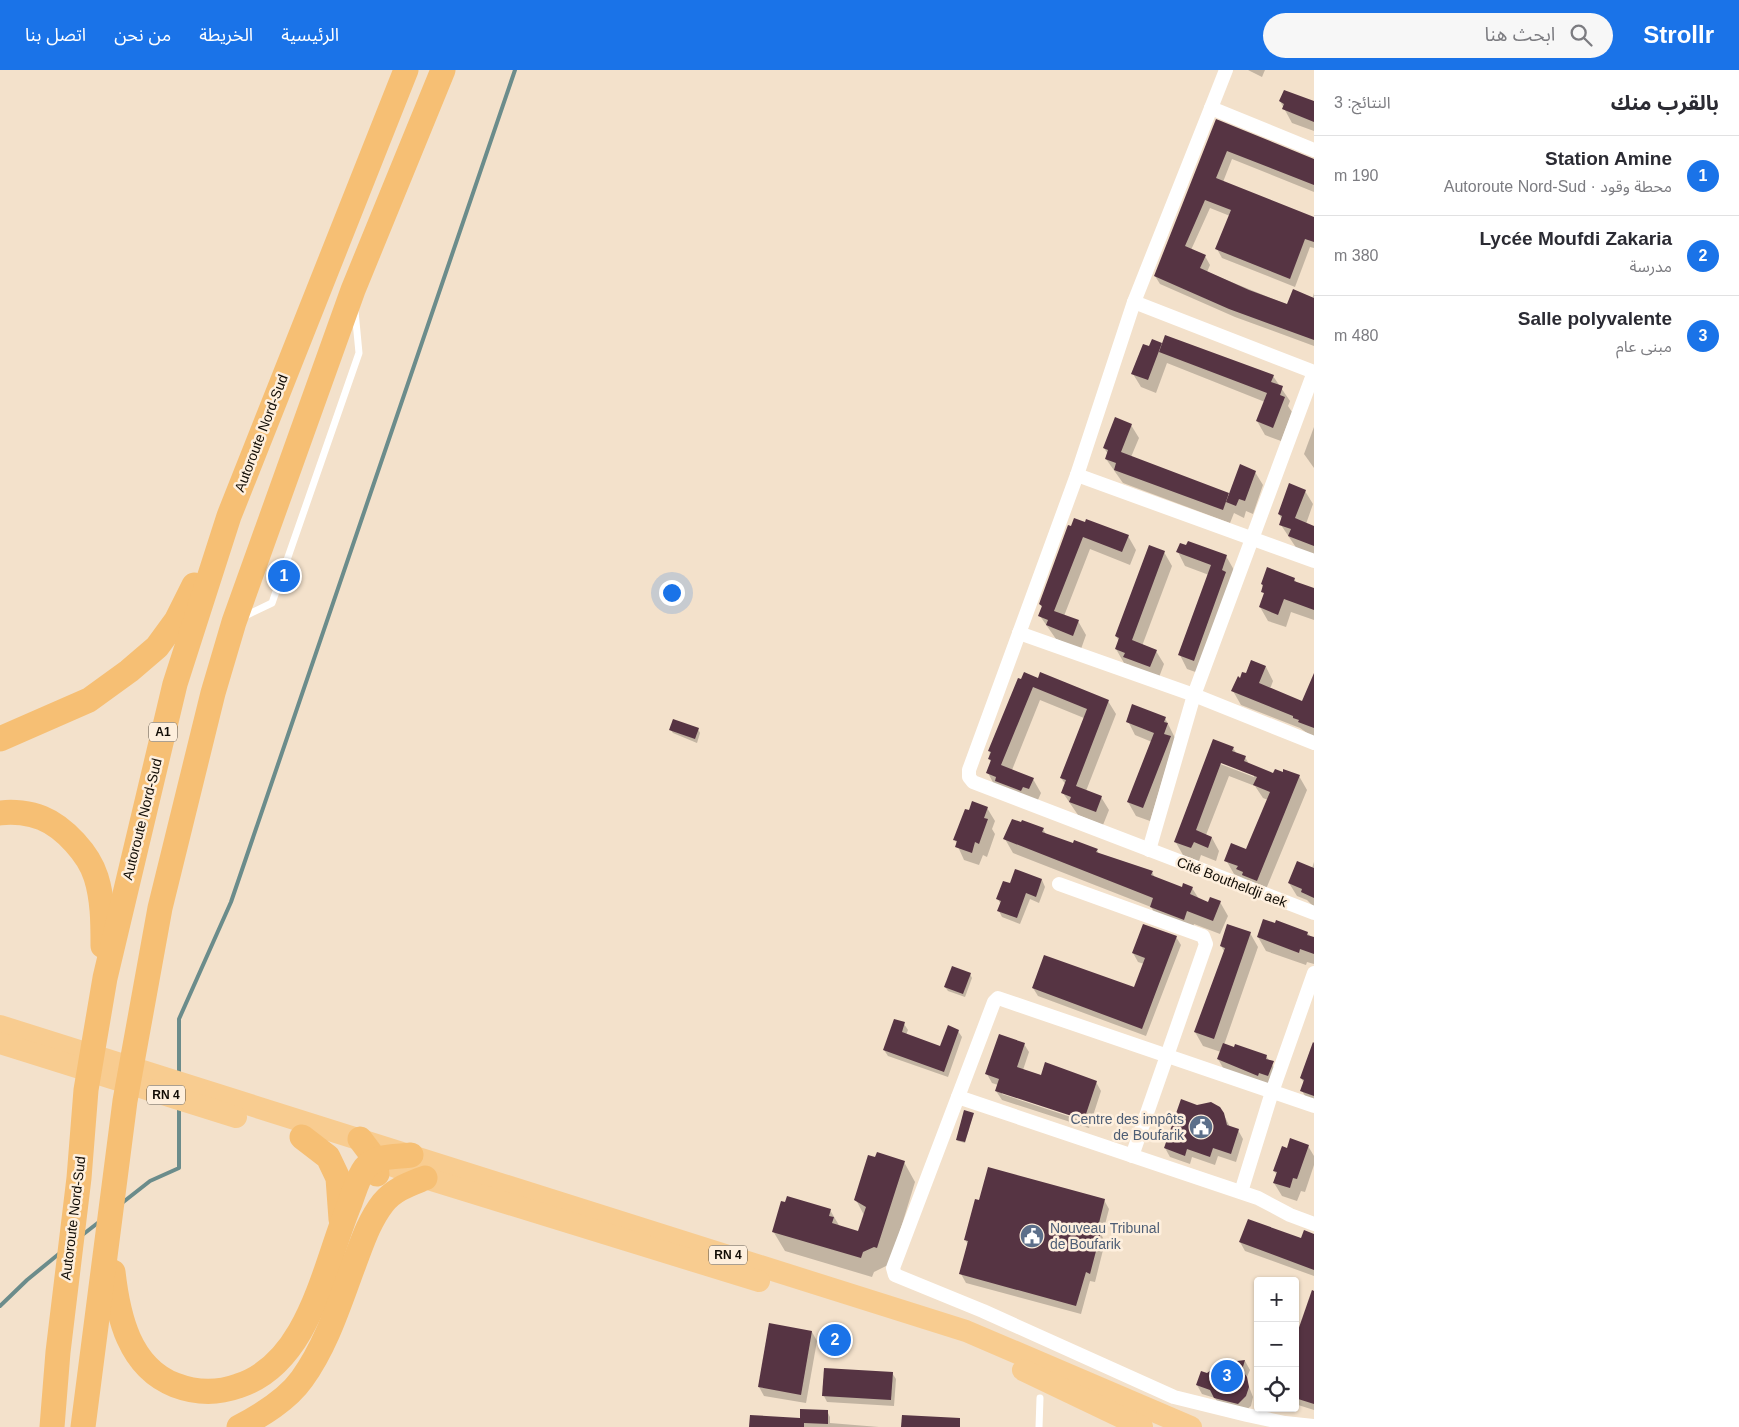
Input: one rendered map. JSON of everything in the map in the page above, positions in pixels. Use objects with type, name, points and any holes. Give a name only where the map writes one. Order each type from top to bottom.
[{"type":"highway","name":"Autoroute Nord-Sud","points":[[52,1427],[58,1352],[79,1178],[86,1090],[104,978],[176,684],[229,516],[406,70]]},
{"type":"highway","points":[[83,1427],[125,1101],[160,908],[213,693],[234,622],[353,290],[443,70]]},
{"type":"highway","points":[[0,739],[89,700],[157,647],[176,621],[229,516]]},
{"type":"highway","points":[[0,813],[12,812],[42,818],[67,835],[89,861],[96,875],[101,894],[104,978]]},
{"type":"highway","name":"RN 4","points":[[0,1026],[35,1045],[302,1129],[426,1178],[951,1340],[1012,1365],[1083,1398],[1143,1421]]},
{"type":"highway","name":"RN 4","points":[[0,1043],[35,1045]]},
{"type":"highway","points":[[302,1129],[328,1157],[338,1178],[341,1225]]},
{"type":"highway","name":"RN 4","points":[[302,1129],[360,1139],[966,1331],[1018,1351],[1143,1421]]},
{"type":"highway","points":[[239,1427],[256,1418],[284,1398],[301,1380],[324,1343],[367,1228],[378,1169],[375,1159],[360,1139]]},
{"type":"highway","points":[[109,1234],[117,1304],[126,1336],[142,1361],[164,1381],[188,1390],[213,1392],[252,1382],[273,1368],[289,1349],[301,1329],[325,1274],[341,1225],[364,1168],[375,1159],[411,1155]]},
{"type":"highway","points":[[367,1228],[384,1202],[400,1188],[426,1178]]},
{"type":"highway","points":[[1083,1398],[1113,1427]]},
{"type":"highway","points":[[1143,1421],[1191,1427]]},
{"type":"street","points":[[1226,70],[1134,302],[1077,475],[1019,633],[1194,695],[1314,742]]},
{"type":"street","points":[[1211,108],[1314,150]]},
{"type":"street","points":[[1134,302],[1313,377],[1251,538],[1194,695],[1149,850]]},
{"type":"street","points":[[1077,475],[1314,561]]},
{"type":"street","name":"Cité Boutheldji aek","points":[[1019,633],[969,770],[969,777],[973,782],[1314,913]]},
{"type":"street","points":[[1059,884],[1203,936],[1205,940],[1206,944],[1132,1156]]},
{"type":"street","points":[[1240,1192],[1272,1092],[1314,973]]},
{"type":"street","points":[[1314,1106],[998,998],[994,1002],[893,1268],[895,1276],[983,1311],[1174,1397],[1247,1416],[1314,1426]]},
{"type":"street","points":[[958,1097],[1258,1198],[1290,1215],[1314,1224]]},
{"type":"lane","points":[[1038,1427],[1040,1398]]},
{"type":"building","points":[[1284,90],[1314,101],[1314,122],[1282,109],[1284,104],[1279,101]]},
{"type":"building","points":[[1216,119],[1314,159],[1314,185],[1227,151],[1216,178],[1314,217],[1314,242],[1305,239],[1290,279],[1215,249],[1231,210],[1205,200],[1185,246],[1206,255],[1200,268],[1249,290],[1287,304],[1293,289],[1314,298],[1314,340],[1229,309],[1154,276]]},
{"type":"building","points":[[1165,335],[1274,375],[1271,382],[1283,386],[1280,395],[1285,397],[1273,428],[1256,421],[1267,393],[1159,352]]},
{"type":"building","points":[[1152,339],[1162,343],[1148,380],[1131,374],[1143,344],[1149,346]]},
{"type":"building","points":[[1115,417],[1132,424],[1121,452],[1229,493],[1223,510],[1114,470],[1116,463],[1105,459],[1108,450],[1103,448]]},
{"type":"building","points":[[1240,464],[1256,471],[1245,501],[1239,499],[1236,506],[1226,502]]},
{"type":"building","points":[[1289,483],[1306,490],[1295,518],[1314,526],[1314,546],[1288,536],[1291,529],[1279,525],[1282,516],[1278,514]]},
{"type":"building","points":[[1074,518],[1085,522],[1086,519],[1129,535],[1122,552],[1083,537],[1054,611],[1079,620],[1073,636],[1046,625],[1048,620],[1038,616],[1042,606],[1039,604],[1068,525],[1071,526]]},
{"type":"building","points":[[1188,541],[1227,555],[1222,570],[1226,572],[1194,661],[1178,655],[1211,565],[1176,552],[1180,543],[1186,545]]},
{"type":"building","points":[[1149,545],[1165,551],[1132,640],[1157,650],[1150,667],[1123,657],[1125,653],[1115,649],[1119,638],[1115,636]]},
{"type":"building","points":[[1267,567],[1295,578],[1294,581],[1314,588],[1314,610],[1284,599],[1278,615],[1259,607],[1264,593],[1261,592],[1263,585],[1261,584]]},
{"type":"building","points":[[1251,660],[1266,666],[1259,683],[1302,701],[1314,673],[1314,728],[1298,722],[1299,720],[1293,718],[1293,716],[1231,691],[1238,676],[1240,678],[1242,672],[1246,673]]},
{"type":"building","points":[[1024,672],[1038,678],[1040,672],[1109,700],[1076,786],[1102,796],[1096,812],[1069,802],[1071,797],[1061,793],[1066,780],[1060,778],[1087,709],[1033,687],[1001,765],[1034,778],[1029,789],[1023,787],[1021,791],[995,781],[996,777],[986,773],[991,760],[988,759],[991,752],[988,751],[1018,678],[1021,679]]},
{"type":"building","points":[[1132,704],[1166,717],[1164,722],[1168,723],[1164,734],[1171,736],[1143,808],[1127,802],[1154,733],[1126,722]]},
{"type":"building","points":[[673,719],[699,728],[695,739],[669,730]]},
{"type":"building","points":[[1213,739],[1234,747],[1232,751],[1246,756],[1244,761],[1273,773],[1275,769],[1283,772],[1283,769],[1300,775],[1257,881],[1242,875],[1243,872],[1236,869],[1238,866],[1224,861],[1231,843],[1246,849],[1270,792],[1253,785],[1257,777],[1221,763],[1196,830],[1212,837],[1208,848],[1194,842],[1191,848],[1174,842]]},
{"type":"building","points":[[972,801],[988,807],[984,818],[988,819],[979,844],[975,842],[972,853],[955,847],[957,841],[953,840],[965,809],[969,810]]},
{"type":"building","points":[[1012,819],[1021,822],[1022,820],[1044,828],[1042,832],[1073,843],[1074,840],[1098,849],[1096,852],[1153,871],[1151,875],[1182,887],[1183,883],[1193,887],[1190,894],[1208,902],[1210,897],[1221,901],[1213,921],[1187,911],[1184,920],[1150,907],[1153,898],[1003,839]]},
{"type":"building","points":[[1297,861],[1314,868],[1314,898],[1301,892],[1302,889],[1288,883]]},
{"type":"building","points":[[1015,869],[1042,879],[1036,897],[1026,893],[1017,918],[997,911],[1001,901],[996,899],[1003,881],[1010,883]]},
{"type":"building","points":[[1263,919],[1275,923],[1276,920],[1308,932],[1307,935],[1314,937],[1314,954],[1300,949],[1299,953],[1257,937]]},
{"type":"building","points":[[1143,924],[1177,936],[1142,1029],[1032,988],[1044,955],[1134,987],[1145,958],[1132,953]]},
{"type":"building","points":[[1227,924],[1251,932],[1214,1039],[1194,1032],[1225,948],[1220,946]]},
{"type":"building","points":[[952,966],[971,973],[963,994],[944,987]]},
{"type":"building","points":[[894,1019],[905,1022],[902,1032],[940,1046],[948,1025],[959,1030],[944,1072],[883,1050]]},
{"type":"building","points":[[999,1034],[1025,1043],[1017,1067],[1041,1075],[1045,1062],[1097,1081],[1084,1120],[995,1091],[999,1079],[985,1074]]},
{"type":"building","points":[[1313,1042],[1314,1096],[1300,1091],[1304,1080],[1300,1078]]},
{"type":"building","points":[[1223,1043],[1234,1047],[1235,1044],[1267,1055],[1266,1059],[1274,1061],[1268,1076],[1259,1073],[1258,1076],[1217,1059]]},
{"type":"building","name":"Centre des impôts de Boufarik","points":[[1181,1099],[1197,1105],[1211,1102],[1220,1107],[1224,1113],[1227,1125],[1239,1129],[1231,1154],[1213,1148],[1210,1157],[1187,1149],[1185,1156],[1164,1148]]},
{"type":"building","points":[[964,1110],[974,1113],[965,1142],[956,1140]]},
{"type":"building","points":[[1290,1138],[1309,1145],[1297,1179],[1293,1178],[1290,1188],[1273,1183],[1277,1172],[1273,1171],[1282,1146],[1287,1148]]},
{"type":"building","points":[[877,1152],[905,1161],[877,1248],[874,1247],[863,1252],[861,1258],[772,1232],[781,1201],[785,1202],[787,1196],[831,1209],[829,1216],[834,1217],[832,1223],[858,1231],[866,1207],[854,1200],[868,1155],[875,1157]]},
{"type":"building","name":"Nouveau Tribunal de Boufarik","points":[[988,1167],[1105,1199],[1097,1231],[1101,1232],[1090,1274],[1086,1272],[1076,1306],[959,1274],[968,1241],[964,1240],[975,1199],[979,1200]]},
{"type":"building","points":[[1248,1219],[1301,1238],[1304,1230],[1314,1234],[1314,1270],[1239,1242]]},
{"type":"building","points":[[1312,1290],[1314,1291],[1314,1404],[1299,1399],[1299,1327]]},
{"type":"building","points":[[769,1323],[812,1331],[801,1395],[758,1387]]},
{"type":"building","points":[[1245,1360],[1242,1370],[1247,1377],[1249,1387],[1246,1396],[1238,1404],[1214,1398],[1210,1390],[1196,1385],[1201,1371],[1207,1373],[1221,1363]]},
{"type":"building","points":[[824,1368],[893,1372],[891,1400],[822,1396]]},
{"type":"building","points":[[800,1409],[828,1410],[828,1424],[804,1423],[804,1427],[749,1427],[750,1415],[800,1418]]},
{"type":"building","points":[[902,1415],[960,1418],[960,1427],[901,1427]]},
{"type":"waterway","points":[[179,1074],[179,1019],[231,902],[515,70]]},
{"type":"waterway","points":[[122,1203],[150,1181],[179,1168],[179,1108]]},
{"type":"waterway","points":[[81,1236],[99,1222]]},
{"type":"waterway","points":[[0,1306],[27,1280],[60,1253]]},
{"type":"place","name":"Station Amine","points":[[284,576]]},
{"type":"place","name":"Centre des impôts de Boufarik","points":[[1201,1127]]},
{"type":"place","name":"Nouveau Tribunal de Boufarik","points":[[1032,1236]]},
{"type":"place","name":"Lycée Moufdi Zakaria","points":[[835,1340]]},
{"type":"place","name":"Salle polyvalente","points":[[1227,1376]]}]
